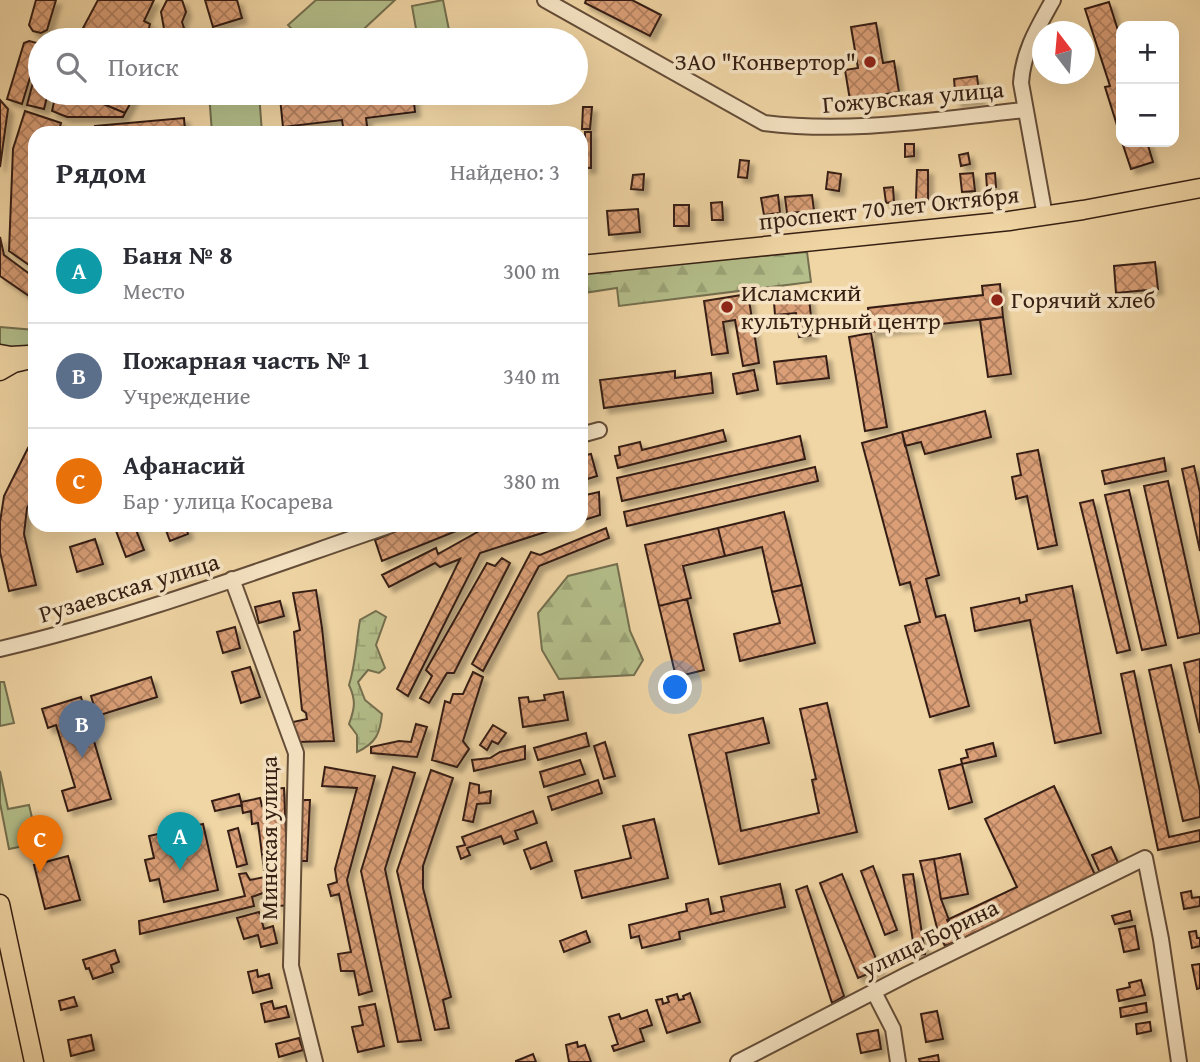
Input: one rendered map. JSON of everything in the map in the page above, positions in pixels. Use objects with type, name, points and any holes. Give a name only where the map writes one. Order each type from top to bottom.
[{"type":"main road","name":"проспект 70 лет Октября","points":[[588,264],[1045,216],[1200,188]]},
{"type":"main road","points":[[0,354],[28,356]]},
{"type":"main road","points":[[0,371],[28,358]]},
{"type":"main road","points":[[0,904],[34,1062]]},
{"type":"street","name":"Гожувская улица","points":[[545,0],[764,123],[805,128],[875,127],[1024,110]]},
{"type":"street","points":[[1045,216],[1021,83],[1022,65],[1031,39],[1054,0]]},
{"type":"street","points":[[588,433],[599,430]]},
{"type":"street","name":"Рузаевская улица","points":[[0,649],[51,637],[370,532]]},
{"type":"street","name":"Минская улица","points":[[232,579],[296,753],[291,966],[315,1062]]},
{"type":"street","name":"улица Борина","points":[[738,1062],[1144,858],[1161,939],[1179,1062]]},
{"type":"street","points":[[874,992],[893,1029],[898,1062]]},
{"type":"green space","points":[[316,0],[395,0],[365,28],[291,28],[288,25]]},
{"type":"green space","points":[[443,0],[449,28],[416,28],[412,6]]},
{"type":"green space","points":[[210,105],[260,105],[261,126],[211,126]]},
{"type":"green space","points":[[807,252],[811,282],[619,306],[617,288],[588,292],[588,272]]},
{"type":"green space","points":[[0,327],[28,329],[28,348],[8,351],[0,349]]},
{"type":"green space","points":[[617,564],[630,631],[643,660],[634,675],[559,679],[542,650],[538,613],[568,576]]},
{"type":"green space","points":[[376,611],[386,617],[376,645],[385,668],[379,673],[368,670],[358,682],[365,700],[382,714],[373,741],[357,752],[357,735],[349,724],[354,704],[349,685],[360,620]]},
{"type":"green space","points":[[0,682],[4,682],[14,723],[0,726]]},
{"type":"green space","points":[[0,771],[8,809],[29,805],[38,843],[9,849],[0,803]]},
{"type":"building","points":[[36,0],[56,0],[48,28],[31,28],[29,25]]},
{"type":"building","points":[[98,0],[154,0],[144,21],[150,24],[149,28],[83,28]]},
{"type":"building","points":[[167,0],[182,0],[186,12],[182,22],[184,28],[164,28],[161,12]]},
{"type":"building","points":[[205,0],[237,0],[242,18],[213,27]]},
{"type":"building","points":[[586,0],[632,0],[661,15],[650,36],[585,3]]},
{"type":"building","points":[[1109,2],[1116,24],[1116,122],[1105,87],[1110,86],[1095,40],[1095,21],[1089,21],[1085,9]]},
{"type":"building","name":"ЗАО \"Конвертор\"","points":[[876,23],[883,63],[894,61],[899,92],[850,100],[845,70],[858,68],[851,27]]},
{"type":"building","points":[[28,41],[28,84],[22,104],[7,99],[24,43]]},
{"type":"building","points":[[977,76],[980,100],[956,102],[954,79]]},
{"type":"building","points":[[0,100],[8,109],[0,167]]},
{"type":"building","points":[[28,101],[28,105],[45,105],[44,109],[27,105]]},
{"type":"building","points":[[53,105],[106,105],[125,113],[123,117],[67,117],[52,111]]},
{"type":"building","points":[[106,105],[129,105],[125,113]]},
{"type":"building","points":[[281,105],[414,105],[415,112],[366,118],[367,126],[343,126],[342,120],[283,126]]},
{"type":"building","points":[[583,107],[592,107],[590,129],[582,126]]},
{"type":"building","points":[[25,111],[61,123],[60,126],[28,126],[28,264],[9,251],[13,149]]},
{"type":"building","points":[[184,118],[185,126],[95,126]]},
{"type":"building","points":[[588,132],[591,132],[591,168],[588,168]]},
{"type":"building","points":[[905,144],[914,144],[914,156],[905,157]]},
{"type":"building","points":[[1124,147],[1148,147],[1153,162],[1131,169]]},
{"type":"building","points":[[968,153],[970,164],[961,166],[959,155]]},
{"type":"building","points":[[740,160],[749,161],[747,178],[738,177]]},
{"type":"building","points":[[917,170],[928,170],[928,200],[916,199]]},
{"type":"building","points":[[828,172],[841,174],[839,191],[826,189]]},
{"type":"building","points":[[973,173],[975,191],[962,192],[960,174]]},
{"type":"building","points":[[995,173],[996,187],[987,188],[986,174]]},
{"type":"building","points":[[644,174],[643,190],[631,189],[633,175]]},
{"type":"building","points":[[893,187],[894,202],[886,203],[884,188]]},
{"type":"building","points":[[778,195],[780,213],[764,215],[761,198]]},
{"type":"building","points":[[812,195],[814,211],[787,213],[785,197]]},
{"type":"building","points":[[722,202],[723,220],[712,220],[711,203]]},
{"type":"building","points":[[674,205],[689,205],[689,226],[674,226]]},
{"type":"building","points":[[638,209],[640,232],[609,235],[607,211]]},
{"type":"building","points":[[0,237],[4,255],[28,273],[28,295],[0,276]]},
{"type":"building","points":[[1155,262],[1158,289],[1116,293],[1114,266]]},
{"type":"building","points":[[1000,284],[1003,317],[870,332],[868,308],[983,295],[982,286]]},
{"type":"building","points":[[748,294],[759,363],[743,366],[735,320],[723,322],[728,353],[712,355],[704,301]]},
{"type":"building","points":[[809,298],[813,335],[799,337],[796,313],[775,315],[774,302]]},
{"type":"building","points":[[1003,317],[1011,374],[988,377],[980,320]]},
{"type":"building","points":[[871,333],[887,427],[865,431],[849,337]]},
{"type":"building","points":[[826,356],[829,378],[777,384],[774,362]]},
{"type":"building","points":[[754,370],[758,390],[737,394],[733,374]]},
{"type":"building","points":[[675,371],[675,378],[711,373],[713,393],[604,408],[600,380]]},
{"type":"building","points":[[985,411],[991,437],[925,454],[921,442],[905,446],[902,432]]},
{"type":"building","points":[[723,430],[726,441],[618,468],[615,456],[620,455],[619,447],[640,442],[642,450]]},
{"type":"building","points":[[902,432],[939,575],[926,579],[936,617],[945,615],[969,706],[930,717],[905,626],[920,622],[910,582],[900,585],[862,443]]},
{"type":"building","points":[[800,436],[805,459],[622,501],[617,478]]},
{"type":"building","points":[[28,448],[28,506],[24,534],[36,585],[9,591],[0,552],[0,522],[4,496]]},
{"type":"building","points":[[1038,450],[1057,545],[1038,549],[1027,496],[1016,499],[1012,477],[1021,475],[1017,454]]},
{"type":"building","points":[[591,454],[597,476],[588,479],[588,455]]},
{"type":"building","points":[[1164,458],[1166,471],[1105,484],[1102,471]]},
{"type":"building","points":[[1194,466],[1200,493],[1200,551],[1182,469]]},
{"type":"building","points":[[815,467],[818,481],[627,526],[624,512]]},
{"type":"building","points":[[1168,481],[1200,626],[1200,633],[1178,638],[1144,486]]},
{"type":"building","points":[[1129,490],[1166,645],[1142,650],[1105,495]]},
{"type":"building","points":[[599,492],[600,515],[588,519],[588,494]]},
{"type":"building","points":[[1093,500],[1130,650],[1117,653],[1080,503]]},
{"type":"building","points":[[784,512],[802,585],[772,592],[762,547],[725,556],[718,528]]},
{"type":"building","points":[[606,528],[609,538],[539,566],[483,671],[472,664],[531,552],[540,555]]},
{"type":"building","points":[[718,528],[725,556],[683,566],[691,598],[659,606],[645,545]]},
{"type":"building","points":[[117,532],[137,532],[144,550],[126,557]]},
{"type":"building","points":[[167,532],[187,532],[188,534],[170,541]]},
{"type":"building","points":[[394,532],[454,532],[382,561],[375,540]]},
{"type":"building","points":[[477,532],[545,532],[480,553],[408,696],[397,689],[460,559],[440,567],[435,563],[389,587],[382,575],[436,548],[438,554]]},
{"type":"building","points":[[95,539],[103,564],[77,572],[70,547]]},
{"type":"building","points":[[502,558],[510,563],[454,673],[447,673],[429,703],[420,698],[432,676],[426,670],[487,563],[495,566]]},
{"type":"building","points":[[802,585],[815,643],[740,661],[734,634],[780,623],[772,592]]},
{"type":"building","points":[[1072,586],[1101,733],[1055,743],[1030,620],[975,631],[971,608],[1019,598],[1020,603],[1027,601],[1026,595]]},
{"type":"building","points":[[316,590],[334,741],[296,742],[293,722],[307,719],[302,710],[294,632],[300,630],[293,593]]},
{"type":"building","points":[[687,599],[704,670],[676,677],[659,606]]},
{"type":"building","points":[[280,601],[284,616],[259,623],[255,607]]},
{"type":"building","points":[[235,627],[240,648],[223,653],[217,632]]},
{"type":"building","points":[[1200,659],[1200,733],[1184,663]]},
{"type":"building","points":[[1171,665],[1200,791],[1200,817],[1183,821],[1149,670]]},
{"type":"building","points":[[250,667],[260,697],[241,703],[232,672]]},
{"type":"building","points":[[1134,671],[1169,837],[1200,830],[1200,841],[1158,850],[1121,674]]},
{"type":"building","points":[[473,672],[483,677],[463,741],[469,749],[457,767],[432,760],[445,701],[450,703],[453,694],[463,694]]},
{"type":"building","points":[[151,677],[157,697],[97,716],[91,696]]},
{"type":"building","points":[[563,692],[568,720],[523,727],[519,698],[528,697],[529,702],[545,700],[544,695]]},
{"type":"building","points":[[81,697],[111,799],[68,811],[62,791],[75,787],[56,725],[48,728],[42,709]]},
{"type":"building","points":[[827,703],[857,832],[719,864],[689,735],[763,718],[769,743],[726,753],[741,831],[819,813],[812,780],[816,779],[800,709]]},
{"type":"building","points":[[416,724],[427,727],[417,757],[371,753],[371,747],[399,741],[411,742]]},
{"type":"building","points":[[493,725],[506,733],[498,744],[492,741],[487,750],[480,745]]},
{"type":"building","points":[[586,733],[589,746],[538,760],[534,748]]},
{"type":"building","points":[[605,742],[615,776],[604,779],[594,746]]},
{"type":"building","points":[[993,743],[996,756],[962,764],[961,759],[968,757],[966,750]]},
{"type":"building","points":[[525,746],[525,759],[474,771],[472,760],[490,758],[500,752]]},
{"type":"building","points":[[580,760],[585,774],[544,787],[540,772]]},
{"type":"building","points":[[962,764],[972,802],[949,809],[939,770]]},
{"type":"building","points":[[325,767],[375,776],[347,880],[372,991],[359,995],[354,971],[341,971],[338,954],[351,952],[339,894],[331,896],[328,885],[337,882],[335,869],[357,788],[322,786]]},
{"type":"building","points":[[393,767],[415,773],[385,869],[421,1040],[398,1042],[361,871]]},
{"type":"building","points":[[431,770],[453,778],[423,866],[423,888],[451,997],[443,1000],[449,1028],[435,1030],[397,871]]},
{"type":"building","points":[[598,780],[602,793],[552,810],[548,797]]},
{"type":"building","points":[[470,783],[479,785],[479,793],[491,791],[490,803],[477,804],[473,822],[463,820]]},
{"type":"building","points":[[1054,786],[1096,877],[957,941],[947,920],[1017,887],[985,819]]},
{"type":"building","points":[[284,788],[289,905],[279,906],[276,870],[264,870],[258,823],[252,824],[251,811],[243,813],[241,802],[260,798],[262,806],[271,803],[269,789]]},
{"type":"building","points":[[239,794],[242,805],[215,811],[212,801]]},
{"type":"building","points":[[298,800],[310,800],[307,861],[296,861]]},
{"type":"building","points":[[533,811],[537,823],[515,831],[518,839],[504,844],[501,836],[467,848],[470,855],[461,859],[457,847],[465,845],[462,837]]},
{"type":"building","points":[[654,819],[668,878],[582,898],[575,871],[631,858],[623,826]]},
{"type":"building","points":[[203,824],[218,890],[164,902],[159,879],[150,881],[145,860],[154,858],[149,836]]},
{"type":"building","points":[[238,828],[247,864],[237,867],[228,831]]},
{"type":"building","points":[[546,842],[552,861],[531,869],[524,850]]},
{"type":"building","points":[[1111,847],[1120,867],[1101,875],[1092,855]]},
{"type":"building","points":[[960,854],[968,894],[941,899],[934,859]]},
{"type":"building","points":[[68,856],[80,900],[45,909],[34,865]]},
{"type":"building","points":[[934,859],[941,899],[957,941],[945,946],[938,932],[920,861]]},
{"type":"building","points":[[873,866],[897,930],[885,935],[861,871]]},
{"type":"building","points":[[246,873],[250,880],[270,876],[271,890],[252,897],[254,906],[140,934],[139,921],[245,896],[239,874]]},
{"type":"building","points":[[842,874],[880,969],[858,978],[820,883]]},
{"type":"building","points":[[913,874],[925,954],[915,955],[903,875]]},
{"type":"building","points":[[780,884],[785,907],[679,932],[680,939],[642,948],[639,936],[631,938],[629,925],[687,911],[686,904],[708,899],[711,914],[724,911],[721,897]]},
{"type":"building","points":[[807,886],[844,996],[832,1003],[796,890]]},
{"type":"building","points":[[1191,891],[1192,898],[1200,897],[1200,906],[1184,909],[1181,893]]},
{"type":"building","points":[[1130,911],[1132,920],[1115,924],[1112,916]]},
{"type":"building","points":[[259,912],[264,929],[273,926],[277,943],[261,947],[258,935],[244,939],[237,918]]},
{"type":"building","points":[[1135,926],[1139,949],[1124,952],[1119,929]]},
{"type":"building","points":[[586,931],[590,942],[564,952],[560,941]]},
{"type":"building","points":[[1196,931],[1200,946],[1192,948],[1189,932]]},
{"type":"building","points":[[115,950],[119,962],[111,965],[113,972],[93,979],[83,960]]},
{"type":"building","points":[[1200,964],[1200,988],[1197,989],[1192,965]]},
{"type":"building","points":[[257,970],[258,977],[269,974],[272,988],[253,993],[248,972]]},
{"type":"building","points":[[1141,980],[1145,995],[1119,1001],[1117,990],[1130,987],[1129,983]]},
{"type":"building","points":[[690,993],[700,1022],[667,1033],[656,1000],[662,999],[663,1004],[669,1002],[667,997],[677,994],[679,1000]]},
{"type":"building","points":[[74,997],[77,1006],[61,1010],[59,1001]]},
{"type":"building","points":[[272,1001],[274,1009],[286,1006],[289,1017],[265,1022],[261,1004]]},
{"type":"building","points":[[1146,1003],[1147,1012],[1121,1017],[1120,1008]]},
{"type":"building","points":[[375,1004],[384,1046],[358,1052],[352,1027],[363,1025],[359,1007]]},
{"type":"building","points":[[647,1010],[652,1025],[640,1029],[644,1041],[614,1051],[612,1046],[618,1044],[609,1017],[619,1014],[621,1019]]},
{"type":"building","points":[[937,1011],[943,1039],[926,1042],[921,1014]]},
{"type":"building","points":[[1150,1022],[1151,1031],[1137,1034],[1136,1024]]},
{"type":"building","points":[[878,1030],[881,1049],[861,1053],[857,1034]]},
{"type":"building","points":[[91,1035],[94,1050],[71,1056],[68,1040]]},
{"type":"building","points":[[299,1038],[303,1050],[279,1057],[276,1044]]},
{"type":"building","points":[[577,1042],[578,1047],[585,1045],[591,1062],[569,1062],[566,1045]]},
{"type":"building","points":[[533,1054],[536,1062],[516,1062],[516,1061]]},
{"type":"building","points":[[938,1055],[939,1062],[920,1062],[919,1059]]},
{"type":"place","name":"ЗАО \"Конвертор\"","points":[[870,62]]},
{"type":"place","name":"Горячий хлеб","points":[[997,300]]},
{"type":"place","name":"Исламский культурный центр","points":[[727,307]]},
{"type":"place","name":"Пожарная часть № 1","points":[[82,758]]},
{"type":"place","name":"Баня № 8","points":[[180,870]]},
{"type":"place","name":"Афанасий","points":[[40,873]]}]
